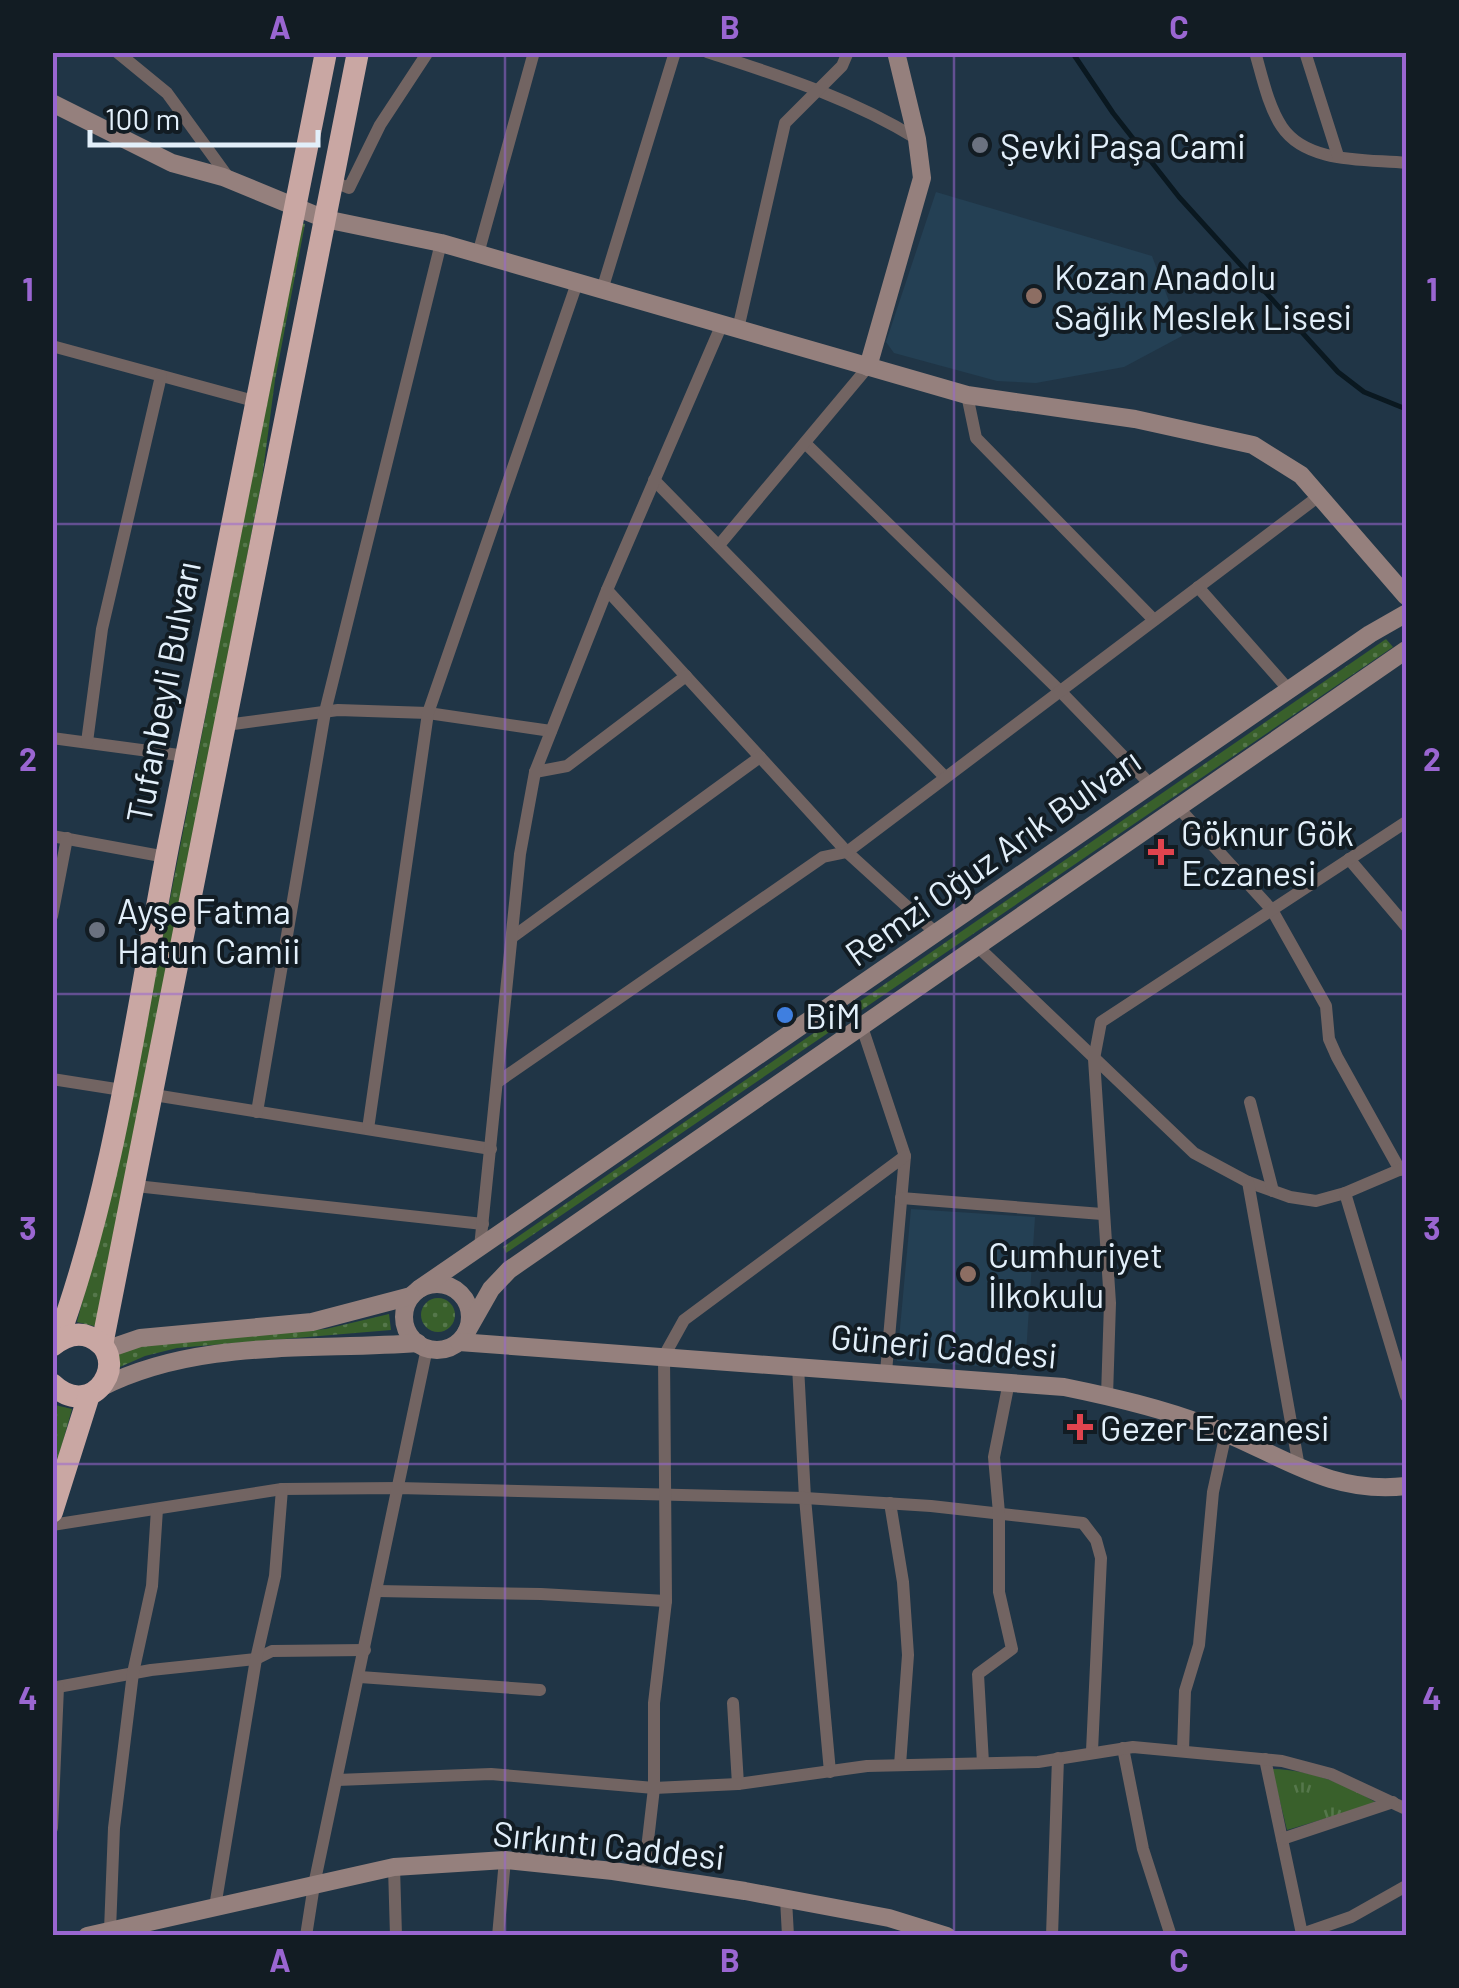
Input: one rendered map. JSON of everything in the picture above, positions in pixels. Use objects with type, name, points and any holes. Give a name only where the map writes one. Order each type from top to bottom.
[{"type":"highway","name":"Tufanbeyli Bulvarı","points":[[55,1344],[91,1237],[122,1090],[254,401],[326,52]]},
{"type":"highway","name":"Tufanbeyli Bulvarı","points":[[104,1348],[358,52]]},
{"type":"highway","name":"Tufanbeyli Bulvarı","points":[[52,1512],[95,1391],[108,1376],[110,1363],[104,1348],[92,1337],[68,1336],[55,1344]]},
{"type":"highway","points":[[53,1388],[71,1396],[95,1391]]},
{"type":"street","points":[[117,52],[166,93],[229,180]]},
{"type":"street","points":[[332,181],[350,188],[380,125],[428,52]]},
{"type":"street","points":[[478,254],[534,52]]},
{"type":"street","points":[[602,290],[675,52]]},
{"type":"street","points":[[707,52],[820,90],[881,116],[917,139]]},
{"type":"street","points":[[480,1247],[520,854],[534,772],[654,480],[730,327],[785,123],[842,66],[848,52]]},
{"type":"street","points":[[720,544],[868,367],[922,178],[896,52]]},
{"type":"street","points":[[1254,52],[1280,126],[1305,147],[1338,156],[1406,163]]},
{"type":"street","points":[[1304,52],[1338,156]]},
{"type":"street","points":[[52,104],[172,163],[229,180],[325,219],[441,243],[967,395],[1135,419],[1253,445],[1301,476],[1319,496],[1406,608],[1402,626],[1406,638]]},
{"type":"street","points":[[257,1112],[325,712],[441,243]]},
{"type":"street","points":[[368,1129],[428,713],[577,283]]},
{"type":"street","points":[[52,346],[254,401]]},
{"type":"street","points":[[88,742],[102,629],[161,376]]},
{"type":"street","points":[[967,395],[976,438],[1154,620]]},
{"type":"street","points":[[804,443],[1060,691],[1151,785]]},
{"type":"street","points":[[654,480],[944,776]]},
{"type":"street","points":[[498,1081],[823,858],[846,852],[1319,496]]},
{"type":"street","points":[[1198,587],[1289,690]]},
{"type":"street","points":[[607,590],[846,852],[936,933]]},
{"type":"street","name":"Remzi Oğuz Arık Bulvarı","points":[[415,1292],[1406,608]]},
{"type":"street","name":"Remzi Oğuz Arık Bulvarı","points":[[462,1338],[491,1289],[509,1270],[1406,650]]},
{"type":"street","points":[[534,772],[566,766],[686,676]]},
{"type":"street","points":[[226,725],[325,712],[428,713],[550,731]]},
{"type":"street","points":[[52,738],[186,756]]},
{"type":"street","points":[[514,936],[760,756]]},
{"type":"street","points":[[978,947],[1194,1153],[1248,1182],[1316,1201],[1345,1194],[1404,1169],[1337,1058],[1329,1038],[1326,1006],[1272,910],[1178,808]]},
{"type":"street","points":[[1107,1396],[1110,1303],[1094,1059],[1101,1022],[1406,822]]},
{"type":"street","points":[[52,916],[60,837],[166,856]]},
{"type":"street","points":[[1349,860],[1406,926]]},
{"type":"street","points":[[862,1027],[905,1156],[886,1372]]},
{"type":"street","points":[[52,1079],[122,1090]]},
{"type":"street","points":[[154,1096],[491,1148]]},
{"type":"street","points":[[1250,1102],[1273,1191]]},
{"type":"street","points":[[644,1876],[654,1788],[654,1703],[666,1600],[664,1356],[684,1320],[905,1156]]},
{"type":"street","points":[[1248,1182],[1299,1467]]},
{"type":"street","points":[[136,1186],[483,1224]]},
{"type":"street","points":[[1345,1194],[1406,1396]]},
{"type":"street","points":[[902,1198],[1102,1214]]},
{"type":"street","points":[[104,1348],[140,1338],[312,1322],[440,1284],[460,1292],[470,1312],[462,1338]]},
{"type":"street","points":[[306,1936],[398,1488],[422,1346],[406,1326],[404,1316],[415,1292]]},
{"type":"street","name":"Güneri Caddesi","points":[[95,1391],[152,1365],[192,1356],[422,1346],[438,1350],[462,1338],[1009,1382],[1107,1396],[1226,1433],[1342,1484],[1406,1486]]},
{"type":"street","points":[[798,1366],[805,1498],[830,1772]]},
{"type":"street","points":[[983,1763],[978,1674],[1012,1649],[999,1592],[994,1457],[1009,1382]]},
{"type":"street","points":[[1183,1750],[1185,1691],[1199,1646],[1213,1492],[1226,1433]]},
{"type":"street","points":[[52,1525],[282,1489],[398,1488],[805,1498],[1082,1523],[1096,1540],[1101,1558],[1092,1751]]},
{"type":"street","points":[[215,1907],[274,1576],[282,1489]]},
{"type":"street","points":[[890,1503],[903,1582],[908,1655],[900,1765]]},
{"type":"street","points":[[110,1930],[114,1828],[133,1673],[152,1586],[157,1509]]},
{"type":"street","points":[[377,1591],[666,1600]]},
{"type":"street","points":[[52,1828],[56,1688],[133,1673],[256,1660],[272,1651],[365,1650]]},
{"type":"street","points":[[360,1677],[540,1690]]},
{"type":"street","points":[[733,1703],[738,1784]]},
{"type":"street","points":[[1124,1748],[1144,1849],[1171,1936]]},
{"type":"street","points":[[337,1780],[491,1774],[654,1788],[738,1784],[900,1765],[1058,1758],[1124,1748],[1265,1759],[1330,1774],[1406,1809]]},
{"type":"street","points":[[1052,1936],[1058,1758]]},
{"type":"street","points":[[1265,1759],[1302,1934],[1351,1917],[1406,1886]]},
{"type":"street","points":[[1282,1838],[1393,1802]]},
{"type":"street","points":[[498,1936],[506,1860]]},
{"type":"street","name":"Sırkıntı Caddesi","points":[[87,1936],[110,1930],[154,1928],[215,1907],[394,1867],[506,1860],[644,1876],[786,1899],[946,1936]]},
{"type":"street","points":[[394,1867],[396,1936]]},
{"type":"street","points":[[786,1899],[788,1936]]},
{"type":"shaded area","name":"Kozan Anadolu Sağlık Meslek Lisesi","points":[[936,192],[1152,256],[1182,336],[1124,367],[1036,383],[997,381],[894,353],[886,342]]},
{"type":"shaded area","name":"Cumhuriyet İlkokulu","points":[[911,1209],[1035,1217],[1025,1369],[897,1361]]},
{"type":"green space","points":[[301,223],[305,224],[275,380],[262,479],[98,1327],[77,1322],[121,1152]]},
{"type":"green space","points":[[1386,639],[1393,647],[506,1253],[503,1247]]},
{"type":"green space","points":[[438,1298],[450,1303],[455,1315],[450,1327],[438,1332],[426,1327],[421,1315],[426,1303]]},
{"type":"green space","points":[[389,1314],[391,1330],[177,1348],[113,1370],[113,1348],[326,1329]]},
{"type":"green space","points":[[55,1405],[72,1409],[53,1477]]},
{"type":"green space","points":[[1272,1769],[1326,1779],[1377,1803],[1287,1830]]},
{"type":"waterway","points":[[1072,52],[1113,113],[1179,197],[1338,372],[1364,392],[1406,409]]},
{"type":"place","name":"Şevki Paşa Cami","points":[[980,145]]},
{"type":"place","name":"Kozan Anadolu Sağlık Meslek Lisesi","points":[[1034,296]]},
{"type":"place","name":"Göknur Gök Eczanesi","points":[[1161,852]]},
{"type":"place","name":"Ayşe Fatma Hatun Camii","points":[[97,930]]},
{"type":"place","name":"BiM","points":[[785,1015]]},
{"type":"place","name":"Cumhuriyet İlkokulu","points":[[968,1274]]},
{"type":"place","name":"Gezer Eczanesi","points":[[1080,1427]]}]
